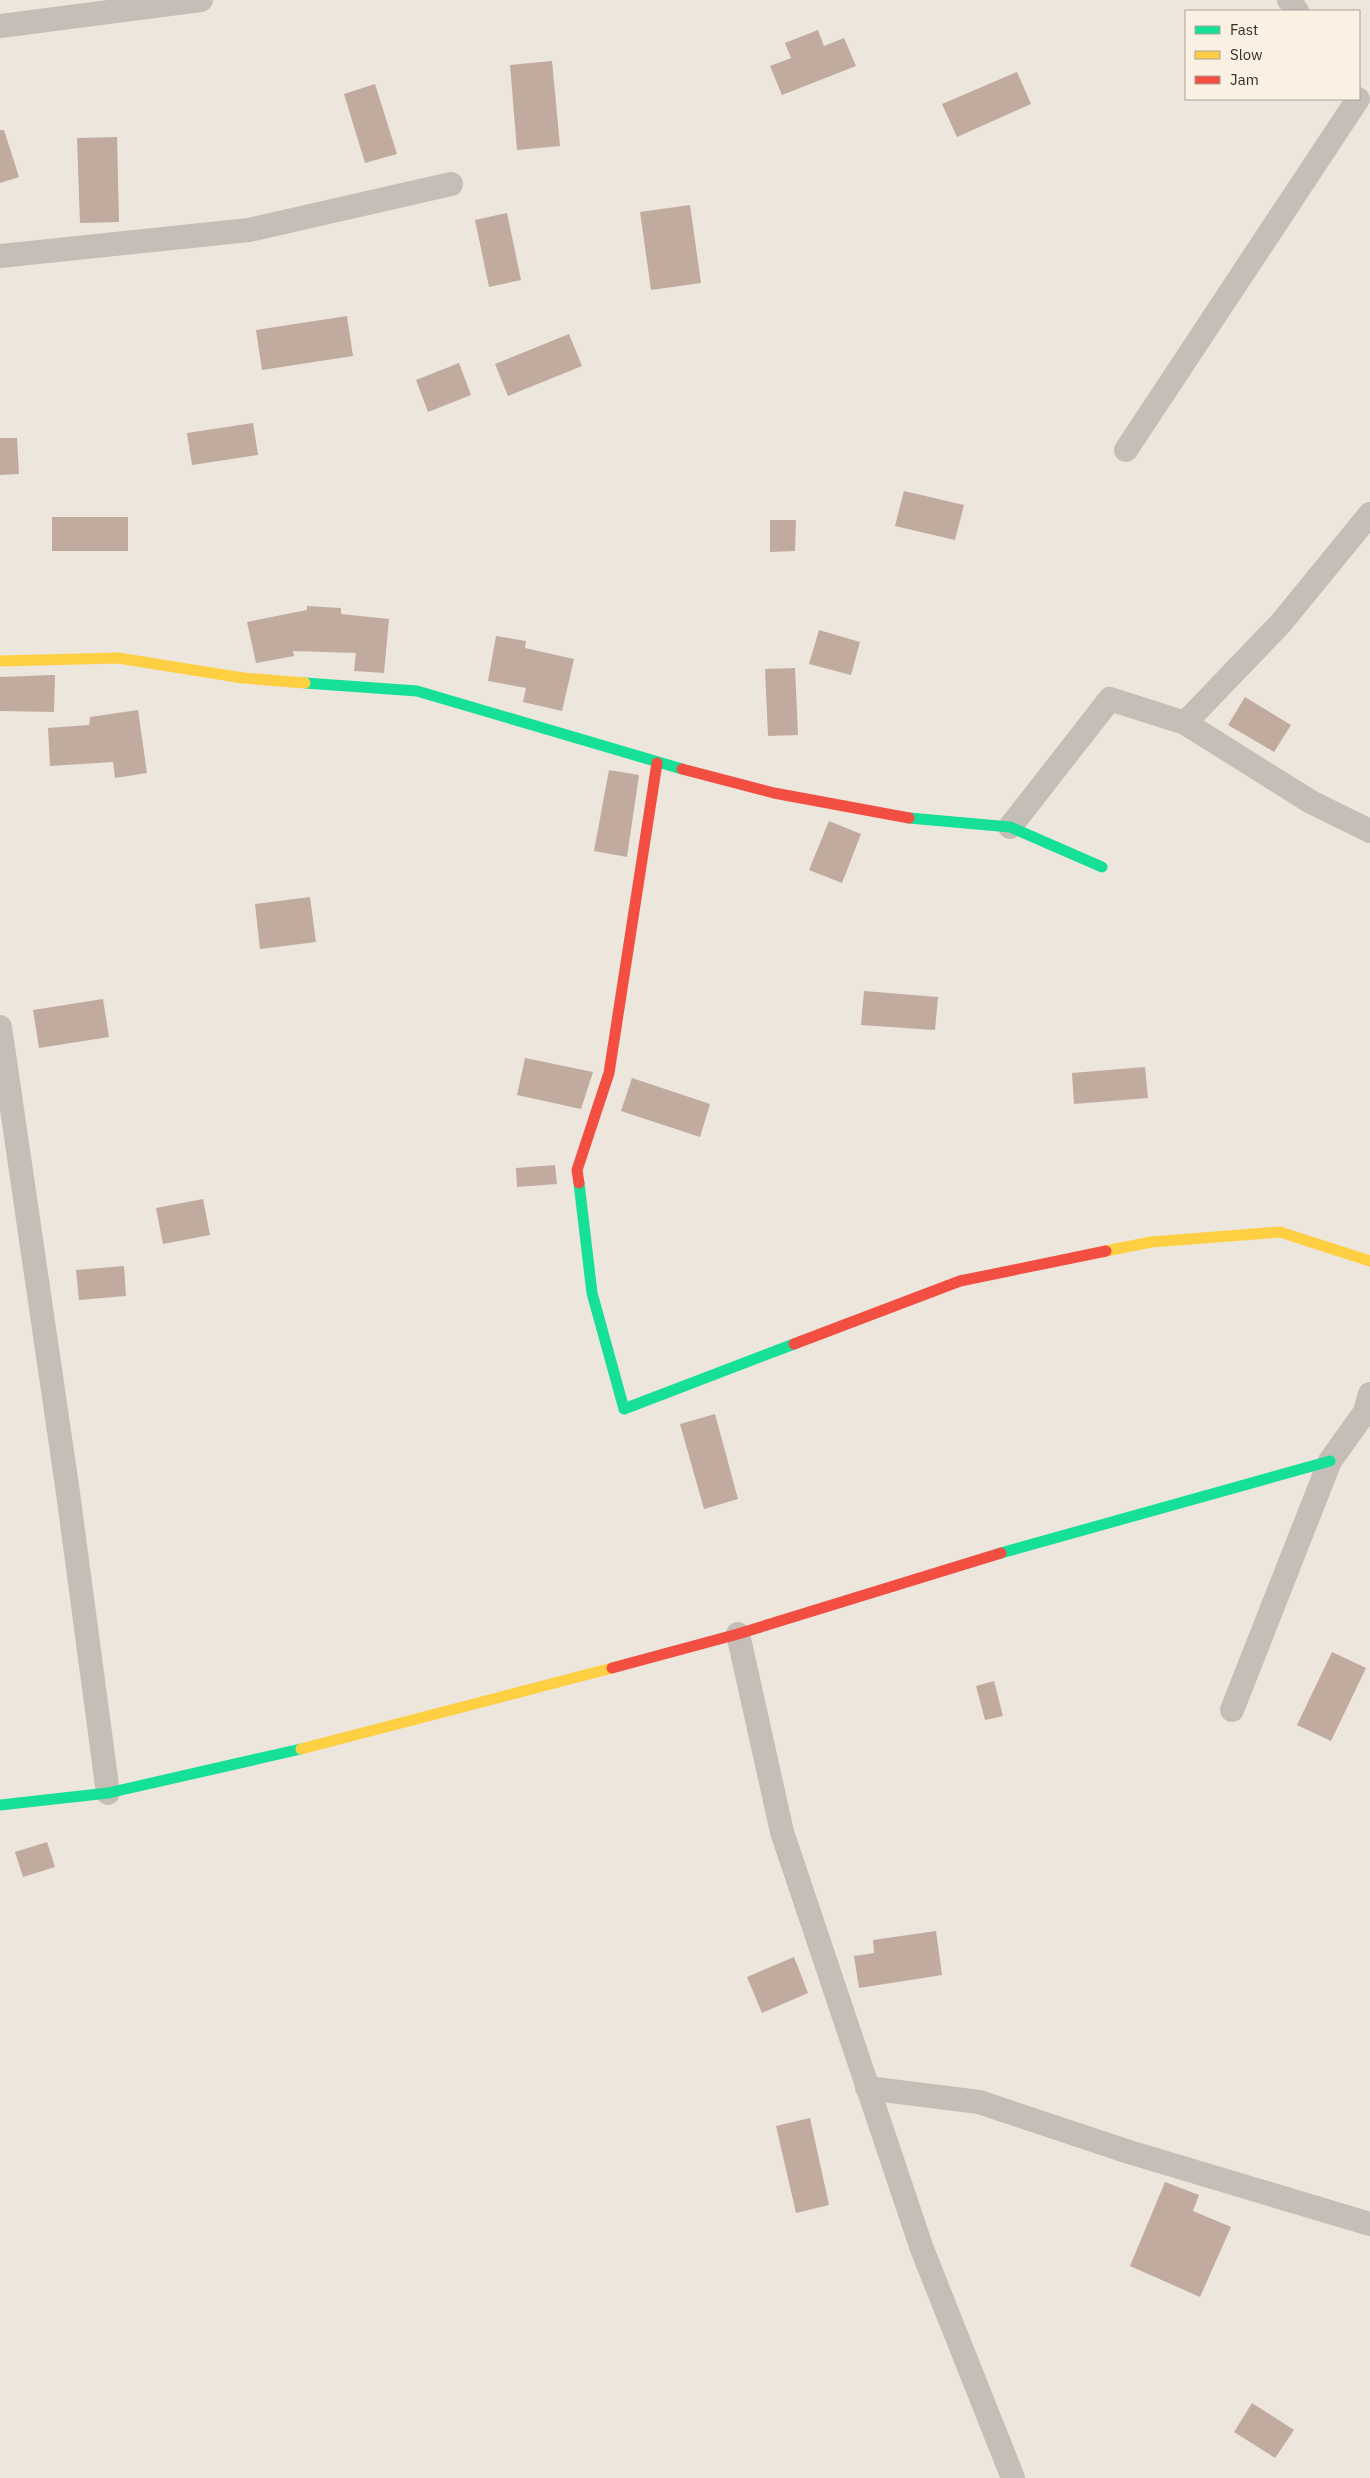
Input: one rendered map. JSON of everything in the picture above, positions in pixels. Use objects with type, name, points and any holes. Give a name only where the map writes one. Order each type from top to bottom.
[{"type":"street","points":[[0,26],[201,0]]},
{"type":"street","points":[[1126,450],[1363,97]]},
{"type":"street","points":[[0,256],[249,230],[451,184]]},
{"type":"street","points":[[1185,723],[1281,623],[1370,514]]},
{"type":"street","points":[[0,660],[118,658],[243,678],[417,692],[657,763],[774,794],[907,818],[1010,827],[1102,867]]},
{"type":"street","points":[[1010,827],[1110,699],[1185,723],[1311,802],[1370,831]]},
{"type":"street","points":[[657,763],[609,1072],[577,1170],[592,1293],[624,1409],[960,1281],[1151,1242],[1280,1232],[1370,1261]]},
{"type":"street","points":[[0,1027],[69,1503],[108,1793]]},
{"type":"street","points":[[1232,1710],[1330,1460],[1368,1407]]},
{"type":"street","points":[[0,1805],[108,1793],[189,1776],[374,1732],[738,1634],[1015,1549],[1330,1460]]},
{"type":"street","points":[[738,1634],[782,1832],[922,2249],[1014,2478]]},
{"type":"street","points":[[867,2088],[979,2102],[1129,2152],[1370,2224]]},
{"type":"building","points":[[818,30],[824,46],[844,38],[856,66],[782,95],[770,66],[791,58],[785,43]]},
{"type":"building","points":[[552,61],[560,146],[517,150],[510,65]]},
{"type":"building","points":[[1017,72],[1031,104],[957,137],[942,104]]},
{"type":"building","points":[[375,84],[397,154],[365,163],[344,94]]},
{"type":"building","points":[[0,130],[4,130],[19,177],[0,183]]},
{"type":"building","points":[[117,137],[119,222],[80,223],[77,138]]},
{"type":"building","points":[[690,205],[701,283],[651,290],[640,212]]},
{"type":"building","points":[[507,213],[521,280],[489,287],[475,220]]},
{"type":"building","points":[[347,316],[353,356],[262,370],[256,330]]},
{"type":"building","points":[[569,334],[582,366],[508,396],[495,364]]},
{"type":"building","points":[[459,363],[471,395],[428,412],[416,380]]},
{"type":"building","points":[[253,423],[258,455],[192,465],[187,433]]},
{"type":"building","points":[[0,438],[17,438],[19,474],[0,475]]},
{"type":"building","points":[[904,491],[964,505],[955,540],[895,526]]},
{"type":"building","points":[[52,517],[128,517],[128,551],[52,551]]},
{"type":"building","points":[[770,520],[796,520],[795,551],[770,552]]},
{"type":"building","points":[[307,606],[341,608],[341,614],[389,619],[384,673],[354,671],[356,653],[293,651],[294,656],[256,663],[247,622],[307,610]]},
{"type":"building","points":[[819,630],[860,642],[851,675],[809,664]]},
{"type":"building","points":[[496,636],[526,641],[525,648],[574,659],[562,711],[523,702],[526,688],[488,681]]},
{"type":"building","points":[[795,668],[798,735],[768,736],[765,669]]},
{"type":"building","points":[[55,675],[54,712],[0,711],[0,677]]},
{"type":"building","points":[[1245,697],[1291,725],[1274,752],[1228,725]]},
{"type":"building","points":[[138,710],[147,773],[115,778],[113,762],[50,766],[48,728],[89,725],[90,717]]},
{"type":"building","points":[[609,770],[639,775],[627,857],[594,851]]},
{"type":"building","points":[[829,821],[861,834],[842,883],[809,870]]},
{"type":"building","points":[[310,897],[316,942],[260,949],[255,904]]},
{"type":"building","points":[[864,991],[938,997],[935,1030],[861,1025]]},
{"type":"building","points":[[103,999],[109,1037],[39,1048],[33,1010]]},
{"type":"building","points":[[525,1058],[593,1072],[581,1109],[517,1095]]},
{"type":"building","points":[[1145,1067],[1148,1098],[1074,1104],[1072,1073]]},
{"type":"building","points":[[632,1078],[710,1104],[700,1137],[621,1111]]},
{"type":"building","points":[[555,1165],[557,1184],[517,1187],[516,1168]]},
{"type":"building","points":[[203,1199],[210,1235],[163,1244],[156,1208]]},
{"type":"building","points":[[124,1266],[126,1296],[79,1300],[76,1270]]},
{"type":"building","points":[[715,1414],[738,1499],[704,1509],[680,1424]]},
{"type":"building","points":[[1332,1652],[1366,1668],[1331,1741],[1297,1725]]},
{"type":"building","points":[[994,1681],[1003,1716],[985,1720],[976,1686]]},
{"type":"building","points":[[47,1842],[55,1867],[23,1877],[15,1852]]},
{"type":"building","points":[[936,1931],[942,1975],[859,1988],[854,1956],[874,1953],[873,1940]]},
{"type":"building","points":[[794,1957],[808,1993],[762,2013],[747,1977]]},
{"type":"building","points":[[810,2118],[829,2205],[796,2213],[776,2126]]},
{"type":"building","points":[[1165,2182],[1199,2195],[1193,2211],[1231,2227],[1200,2297],[1130,2266]]},
{"type":"building","points":[[1252,2403],[1294,2430],[1275,2458],[1234,2432]]},
{"type":"traffic: fast","points":[[305,683],[417,691],[682,769]]},
{"type":"traffic: fast","points":[[909,818],[1010,827],[1102,867]]},
{"type":"traffic: fast","points":[[579,1183],[592,1293],[624,1409],[794,1344]]},
{"type":"traffic: fast","points":[[1001,1553],[1330,1461]]},
{"type":"traffic: fast","points":[[0,1805],[108,1793],[301,1749]]},
{"type":"traffic: slow","points":[[0,661],[118,658],[243,678],[305,683]]},
{"type":"traffic: slow","points":[[1106,1251],[1151,1242],[1280,1232],[1370,1261]]},
{"type":"traffic: slow","points":[[301,1749],[612,1668]]},
{"type":"traffic: jam","points":[[579,1183],[577,1170],[609,1073],[657,763]]},
{"type":"traffic: jam","points":[[682,769],[774,793],[909,818]]},
{"type":"traffic: jam","points":[[794,1344],[960,1281],[1106,1251]]},
{"type":"traffic: jam","points":[[612,1668],[738,1634],[1001,1553]]}]
